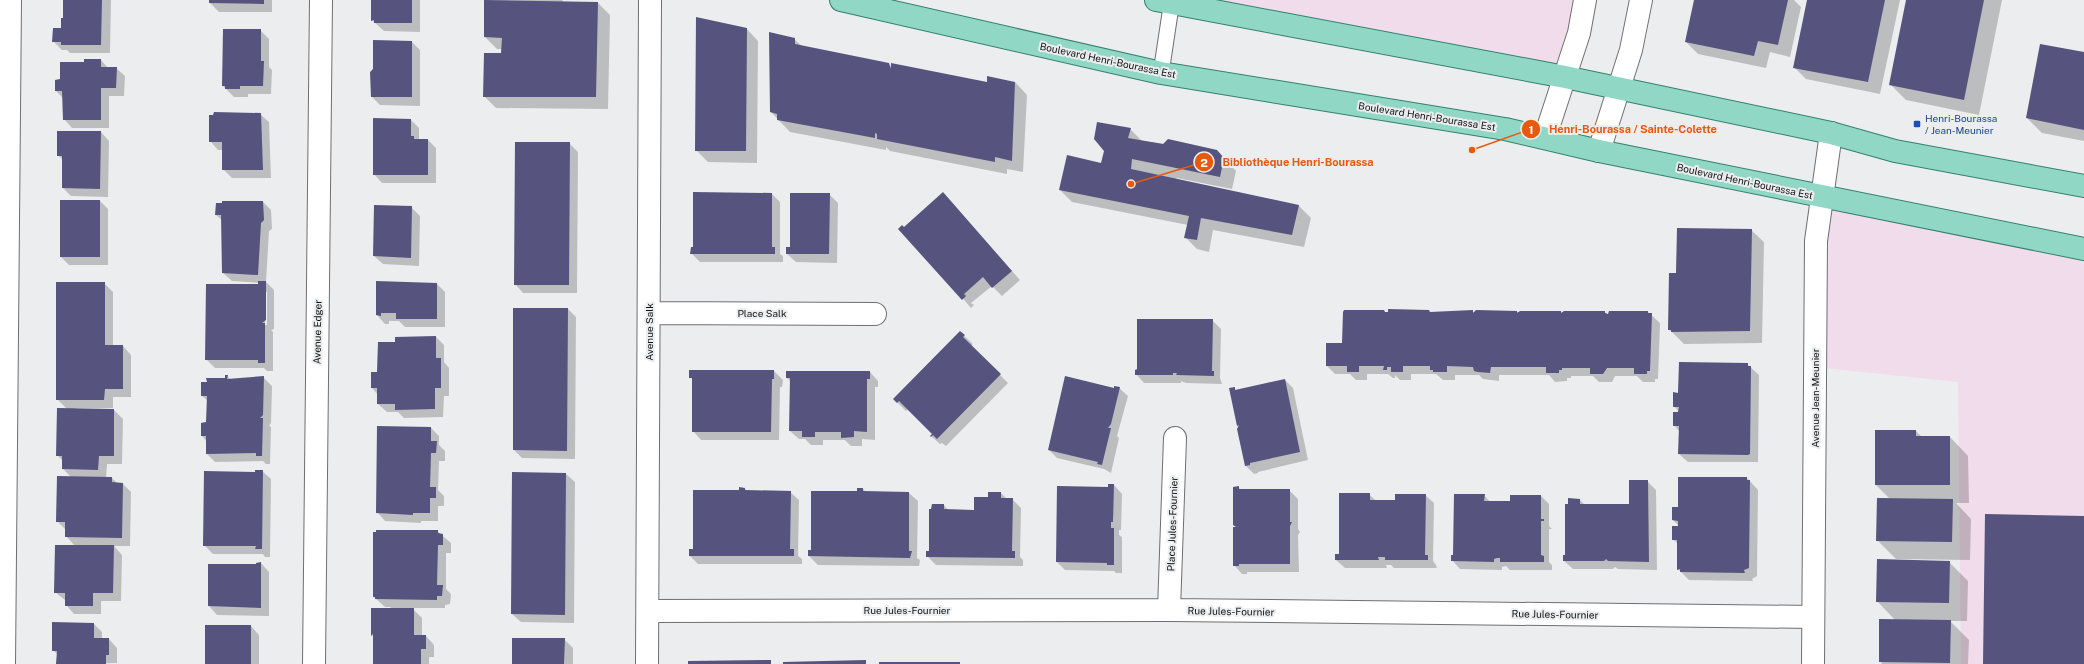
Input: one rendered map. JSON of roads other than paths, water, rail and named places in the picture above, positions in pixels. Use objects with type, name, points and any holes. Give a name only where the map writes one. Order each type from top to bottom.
[{"type":"main road","name":"Boulevard Henri-Bourassa Est","points":[[841,0],[1161,73],[1497,127],[1545,137],[1599,151],[1821,197],[2084,248]]},
{"type":"main road","points":[[1167,1],[1565,77],[1831,133],[1895,150],[2084,186]]},
{"type":"street","points":[[4,664],[10,0]]},
{"type":"street","name":"Avenue Edger","points":[[314,664],[321,0]]},
{"type":"street","name":"Avenue Salk","points":[[647,664],[650,313],[650,0]]},
{"type":"street","points":[[1545,137],[1579,33],[1585,0]]},
{"type":"street","points":[[1599,151],[1631,50],[1641,0]]},
{"type":"street","name":"Avenue Jean-Meunier","points":[[1813,664],[1816,241],[1831,133]]},
{"type":"street","name":"Place Salk","points":[[650,313],[875,314]]},
{"type":"street","name":"Place Jules-Fournier","points":[[1169,610],[1175,438]]},
{"type":"street","name":"Rue Jules-Fournier","points":[[648,611],[1169,610],[1813,617]]},
{"type":"lane","points":[[1161,73],[1167,1]]},
{"type":"place","name":"Henri-Bourassa / Jean-Meunier","points":[[1917,124]]},
{"type":"place","name":"Henri-Bourassa / Sainte-Colette","points":[[1472,150]]},
{"type":"place","name":"Bibliothèque Henri-Bourassa","points":[[1131,184]]}]
